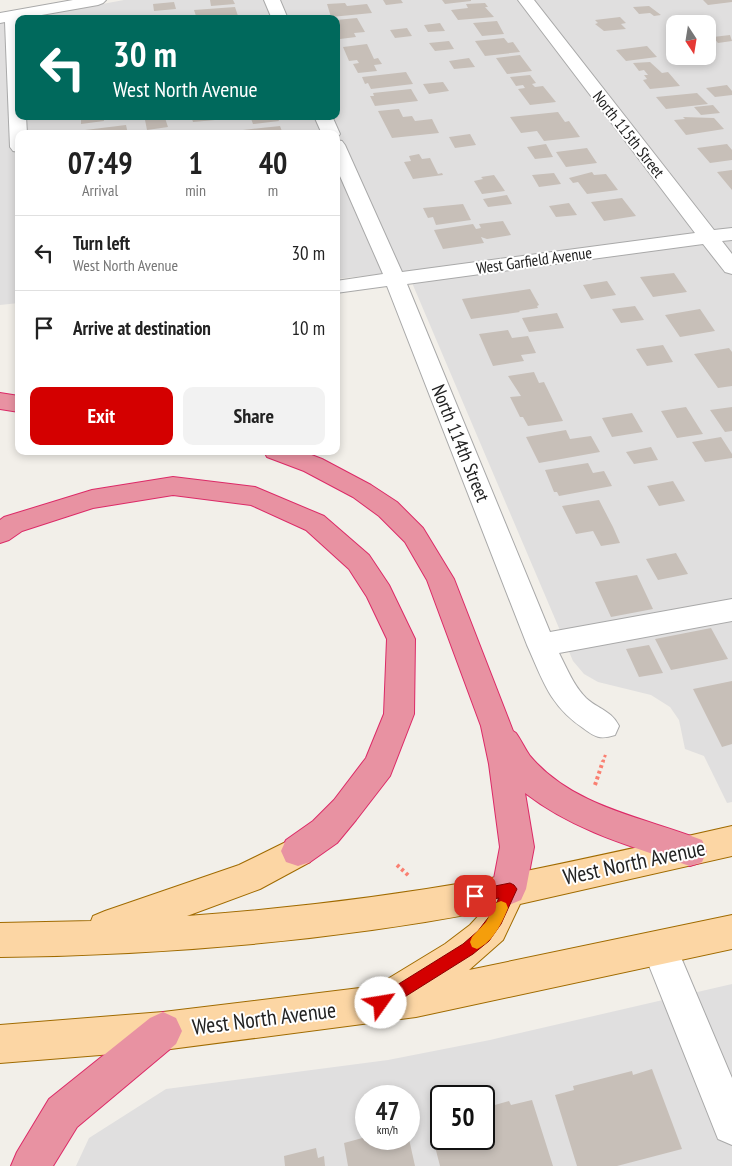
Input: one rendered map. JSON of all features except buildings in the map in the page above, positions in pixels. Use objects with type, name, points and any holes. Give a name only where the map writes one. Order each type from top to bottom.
[{"type":"highway","points":[[0,401],[15,403]]},
{"type":"highway","points":[[287,455],[313,465],[362,491],[397,517],[414,535],[440,580],[496,726],[505,764],[517,847],[510,889]]},
{"type":"highway","points":[[0,533],[13,524],[92,499],[173,486],[255,496],[315,523],[359,562],[380,593],[401,639],[400,714],[379,766],[345,810],[324,832],[298,851]]},
{"type":"highway","points":[[496,726],[519,765],[544,791],[580,812],[690,851]]},
{"type":"highway","points":[[31,1166],[63,1113],[162,1031]]},
{"type":"main road","name":"West North Avenue","points":[[0,940],[73,940],[230,929],[396,910],[510,889],[732,841]]},
{"type":"main road","points":[[73,940],[248,878],[298,851]]},
{"type":"main road","points":[[381,1003],[468,949],[484,936],[496,919],[510,889]]},
{"type":"main road","name":"West North Avenue","points":[[0,1044],[162,1031],[416,999],[732,932]]},
{"type":"street","points":[[17,15],[98,0]]},
{"type":"street","points":[[272,0],[278,15]]},
{"type":"street","name":"North 115th Street","points":[[526,0],[732,268]]},
{"type":"street","points":[[6,17],[15,107]]},
{"type":"street","name":"North 114th Street","points":[[340,154],[396,279],[541,645],[560,686],[576,707],[604,726]]},
{"type":"street","name":"West Garfield Avenue","points":[[340,286],[732,234]]},
{"type":"street","points":[[541,645],[732,610]]},
{"type":"street","points":[[660,948],[732,1125]]},
{"type":"path","points":[[595,786],[607,750],[604,726]]},
{"type":"shaded area","points":[[124,0],[732,0],[732,802],[727,803],[704,756],[685,749],[679,720],[670,707],[651,695],[598,682],[584,674],[573,661],[407,271],[340,279],[340,130],[15,130],[15,303],[0,305],[0,22],[15,20],[15,120],[340,120],[340,15],[43,15]]},
{"type":"shaded area","points":[[732,984],[732,1166],[76,1166],[89,1138],[166,1089],[388,1060],[490,1040]]},
{"type":"slow traffic","points":[[477,942],[491,927],[501,908]]},
{"type":"route","points":[[381,1003],[468,949],[484,936],[496,919],[510,889],[475,896]]}]
